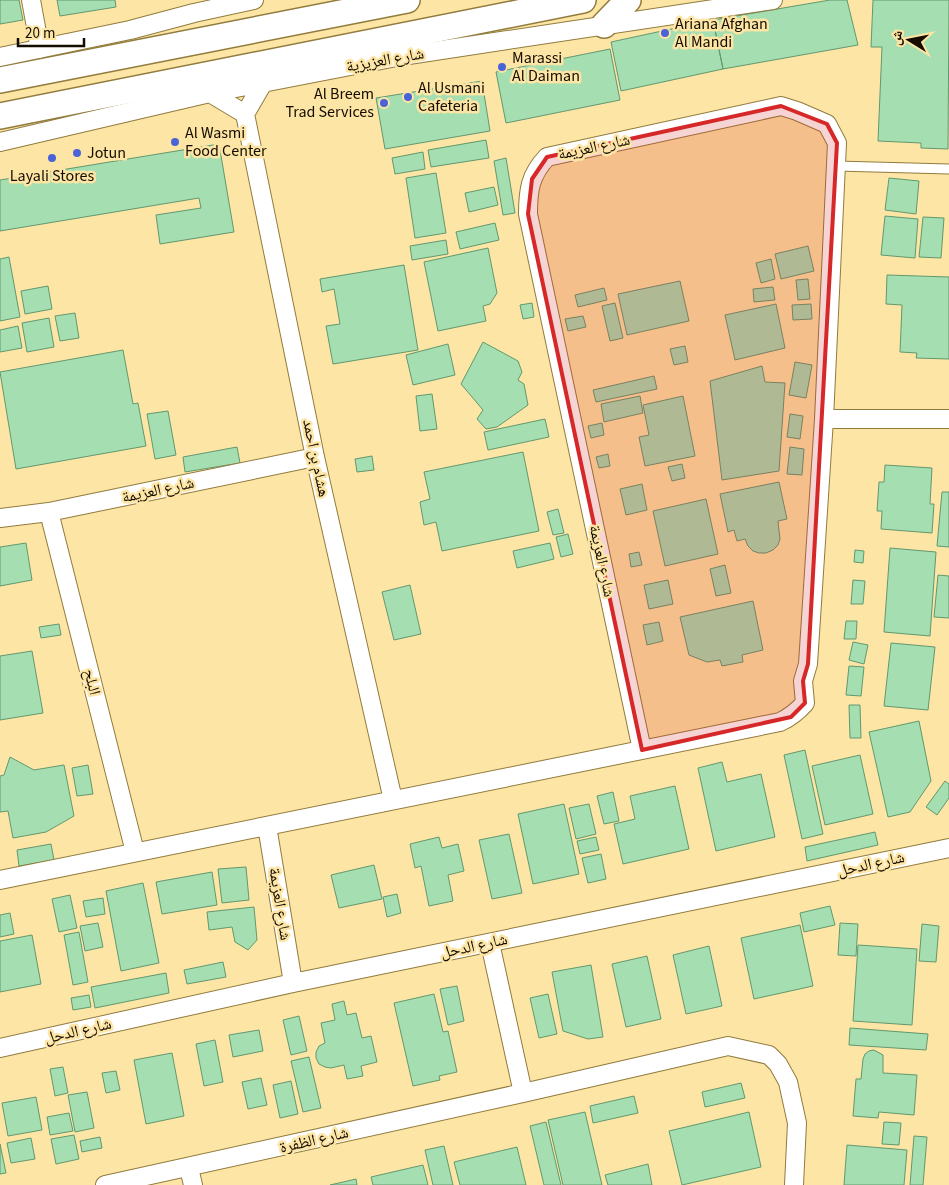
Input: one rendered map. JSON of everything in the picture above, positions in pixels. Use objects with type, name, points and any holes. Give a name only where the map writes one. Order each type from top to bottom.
[{"type":"main road","points":[[0,80],[407,0]]},
{"type":"main road","name":"شارع العزيزية","points":[[0,116],[582,0]]},
{"type":"main road","points":[[604,25],[628,0]]},
{"type":"street","points":[[31,0],[40,49]]},
{"type":"street","points":[[0,57],[130,30],[254,0]]},
{"type":"street","name":"شارع العزيزية","points":[[0,142],[210,93],[402,56],[773,0]]},
{"type":"street","points":[[210,93],[245,114],[263,83]]},
{"type":"street","name":"شارع العزيمة","points":[[0,880],[135,852],[267,826],[393,800],[642,750],[780,722],[791,717],[805,703],[803,681],[808,664],[824,419],[837,143],[827,124],[781,106],[547,158],[536,168],[532,179],[528,200],[528,214],[642,750]]},
{"type":"street","name":"هشام بن احمد","points":[[245,114],[315,457],[393,800]]},
{"type":"street","points":[[824,419],[949,419]]},
{"type":"street","name":"شارع العزيمة","points":[[0,518],[49,512],[315,457]]},
{"type":"street","name":"البلح","points":[[49,512],[135,852]]},
{"type":"street","name":"شارع العزيمة","points":[[267,826],[293,983]]},
{"type":"street","name":"شارع الدحل","points":[[0,1048],[293,983],[949,848]]},
{"type":"street","points":[[490,943],[523,1093]]},
{"type":"street","name":"شارع الظفرة","points":[[105,1185],[189,1168],[728,1046],[769,1055],[778,1064],[788,1082],[797,1123],[794,1185]]},
{"type":"street","points":[[189,1168],[192,1185]]},
{"type":"lane","points":[[836,166],[949,169]]},
{"type":"highlighted area","points":[[781,106],[827,124],[837,143],[808,664],[803,681],[805,703],[791,717],[642,750],[528,214],[532,179],[547,157]]},
{"type":"building","points":[[0,0],[19,0],[23,20],[0,24]]},
{"type":"building","points":[[57,0],[115,0],[116,7],[60,16]]},
{"type":"building","points":[[830,0],[847,0],[858,45],[723,69],[713,20]]},
{"type":"building","points":[[873,0],[949,0],[948,149],[921,148],[921,143],[878,141],[882,47],[871,47]]},
{"type":"building","points":[[713,20],[723,69],[621,91],[611,42]]},
{"type":"building","points":[[610,49],[620,100],[506,123],[496,72]]},
{"type":"building","points":[[482,81],[490,131],[385,149],[376,98]]},
{"type":"building","points":[[486,140],[489,158],[431,167],[428,150]]},
{"type":"building","points":[[219,144],[234,232],[160,244],[156,215],[201,208],[199,198],[0,231],[0,180]]},
{"type":"building","points":[[423,152],[425,169],[395,174],[392,158]]},
{"type":"building","points":[[506,158],[515,213],[503,215],[494,161]]},
{"type":"building","points":[[436,173],[446,233],[415,238],[406,178]]},
{"type":"building","points":[[889,178],[919,181],[916,214],[885,210]]},
{"type":"building","points":[[494,187],[498,205],[469,212],[465,193]]},
{"type":"building","points":[[885,216],[918,219],[915,258],[881,255]]},
{"type":"building","points":[[923,217],[944,218],[941,258],[919,257]]},
{"type":"building","points":[[495,223],[499,240],[460,249],[456,232]]},
{"type":"building","points":[[446,240],[448,254],[412,260],[410,246]]},
{"type":"building","points":[[808,246],[814,271],[781,279],[775,254]]},
{"type":"building","points":[[488,248],[497,293],[490,304],[483,306],[486,321],[438,331],[424,262]]},
{"type":"building","points":[[9,257],[20,317],[0,321],[0,259]]},
{"type":"building","points":[[771,259],[775,279],[761,283],[756,263]]},
{"type":"building","points":[[404,265],[418,350],[333,364],[326,326],[340,324],[334,289],[322,292],[320,279]]},
{"type":"building","points":[[887,275],[949,277],[949,359],[916,358],[917,353],[900,352],[902,305],[886,304]]},
{"type":"building","points":[[808,279],[810,299],[798,300],[796,280]]},
{"type":"building","points":[[680,281],[689,321],[627,335],[618,294]]},
{"type":"building","points":[[48,286],[52,309],[25,314],[21,291]]},
{"type":"building","points":[[773,287],[775,300],[754,302],[753,289]]},
{"type":"building","points":[[604,288],[607,300],[578,307],[575,295]]},
{"type":"building","points":[[532,303],[534,317],[523,319],[520,305]]},
{"type":"building","points":[[615,303],[623,338],[610,341],[602,306]]},
{"type":"building","points":[[776,304],[785,348],[735,360],[725,315]]},
{"type":"building","points":[[811,304],[812,319],[793,320],[792,305]]},
{"type":"building","points":[[75,313],[79,338],[60,341],[55,316]]},
{"type":"building","points":[[583,316],[586,327],[568,331],[565,319]]},
{"type":"building","points":[[49,318],[54,347],[27,352],[22,323]]},
{"type":"building","points":[[18,326],[22,348],[0,352],[0,330]]},
{"type":"building","points":[[483,342],[518,361],[522,372],[518,380],[524,384],[528,405],[497,427],[486,429],[477,419],[483,410],[461,384]]},
{"type":"building","points":[[448,344],[455,375],[413,385],[406,355]]},
{"type":"building","points":[[685,346],[688,362],[674,365],[670,349]]},
{"type":"building","points":[[123,350],[133,404],[138,403],[146,446],[16,469],[0,372]]},
{"type":"building","points":[[795,362],[812,365],[806,398],[789,395]]},
{"type":"building","points":[[762,366],[765,382],[785,383],[779,471],[722,480],[710,381]]},
{"type":"building","points":[[654,376],[657,389],[596,402],[593,390]]},
{"type":"building","points":[[432,394],[437,429],[420,431],[416,396]]},
{"type":"building","points":[[640,396],[643,413],[604,422],[601,404]]},
{"type":"building","points":[[683,396],[695,456],[645,466],[639,437],[649,435],[643,405]]},
{"type":"building","points":[[168,411],[176,455],[155,459],[147,414]]},
{"type":"building","points":[[790,414],[803,416],[800,439],[787,437]]},
{"type":"building","points":[[545,419],[549,437],[488,450],[484,432]]},
{"type":"building","points":[[602,423],[604,435],[591,438],[588,426]]},
{"type":"building","points":[[237,447],[240,463],[185,472],[183,457]]},
{"type":"building","points":[[790,447],[804,449],[802,475],[787,474]]},
{"type":"building","points":[[523,452],[539,531],[442,551],[436,522],[424,525],[420,502],[430,499],[424,472]]},
{"type":"building","points":[[608,454],[610,466],[599,468],[596,457]]},
{"type":"building","points":[[372,456],[374,470],[357,472],[355,459]]},
{"type":"building","points":[[682,464],[685,478],[672,481],[668,467]]},
{"type":"building","points":[[885,465],[932,468],[930,504],[934,504],[932,533],[881,529],[882,511],[877,511],[879,482],[884,482]]},
{"type":"building","points":[[779,482],[787,519],[778,521],[780,539],[778,545],[766,553],[759,553],[753,551],[748,546],[745,539],[737,541],[734,530],[728,532],[720,494]]},
{"type":"building","points":[[642,484],[647,510],[626,515],[620,489]]},
{"type":"building","points":[[942,492],[949,492],[949,547],[937,546]]},
{"type":"building","points":[[706,499],[718,554],[665,566],[653,511]]},
{"type":"building","points":[[558,509],[564,533],[553,535],[547,512]]},
{"type":"building","points":[[568,534],[573,554],[561,557],[556,537]]},
{"type":"building","points":[[26,543],[32,580],[0,586],[0,547]]},
{"type":"building","points":[[550,543],[554,559],[517,568],[513,551]]},
{"type":"building","points":[[890,548],[936,552],[930,636],[884,632]]},
{"type":"building","points":[[855,550],[864,551],[863,563],[854,562]]},
{"type":"building","points":[[639,552],[642,565],[631,567],[629,554]]},
{"type":"building","points":[[725,565],[731,593],[716,596],[710,569]]},
{"type":"building","points":[[938,575],[949,576],[949,618],[934,617]]},
{"type":"building","points":[[668,580],[673,604],[649,609],[644,585]]},
{"type":"building","points":[[853,580],[865,581],[863,604],[851,604]]},
{"type":"building","points":[[410,585],[421,634],[394,640],[382,592]]},
{"type":"building","points":[[753,601],[763,650],[742,655],[743,662],[722,666],[720,660],[707,662],[689,655],[680,617]]},
{"type":"building","points":[[846,621],[857,621],[856,639],[844,639]]},
{"type":"building","points":[[659,622],[663,641],[647,645],[643,625]]},
{"type":"building","points":[[59,624],[61,635],[41,638],[39,627]]},
{"type":"building","points":[[853,642],[868,645],[864,664],[849,660]]},
{"type":"building","points":[[891,643],[935,647],[928,710],[884,706]]},
{"type":"building","points":[[32,651],[43,713],[0,720],[0,656]]},
{"type":"building","points":[[849,666],[864,667],[861,696],[846,695]]},
{"type":"building","points":[[849,705],[860,705],[861,738],[850,738]]},
{"type":"building","points":[[919,721],[931,781],[910,812],[888,817],[869,732]]},
{"type":"building","points":[[805,750],[823,834],[802,839],[784,755]]},
{"type":"building","points":[[860,755],[873,814],[825,825],[812,766]]},
{"type":"building","points":[[10,757],[34,770],[64,765],[74,816],[46,832],[13,838],[8,811],[0,812],[0,776],[4,775]]},
{"type":"building","points":[[722,762],[727,782],[761,774],[775,837],[716,851],[698,768]]},
{"type":"building","points":[[88,765],[93,794],[77,796],[72,768]]},
{"type":"building","points":[[945,781],[949,784],[949,798],[937,815],[926,807]]},
{"type":"building","points":[[675,786],[689,849],[623,864],[614,824],[635,819],[630,796]]},
{"type":"building","points":[[613,792],[619,821],[604,824],[597,796]]},
{"type":"building","points":[[564,804],[579,874],[533,884],[518,814]]},
{"type":"building","points":[[589,804],[596,834],[576,839],[569,808]]},
{"type":"building","points":[[875,832],[878,845],[807,861],[805,847]]},
{"type":"building","points":[[509,834],[522,893],[492,899],[479,840]]},
{"type":"building","points":[[439,837],[442,848],[458,844],[464,871],[448,875],[453,901],[429,906],[421,866],[415,868],[410,844]]},
{"type":"building","points":[[596,837],[599,850],[580,854],[577,841]]},
{"type":"building","points":[[51,844],[54,860],[19,866],[17,850]]},
{"type":"building","points":[[601,854],[606,879],[588,883],[582,858]]},
{"type":"building","points":[[374,865],[382,899],[339,908],[331,875]]},
{"type":"building","points":[[246,867],[249,900],[222,903],[218,869]]},
{"type":"building","points":[[212,872],[217,905],[162,914],[156,882]]},
{"type":"building","points":[[143,883],[159,963],[121,971],[106,891]]},
{"type":"building","points":[[397,894],[401,913],[387,917],[383,897]]},
{"type":"building","points":[[70,895],[77,928],[59,932],[52,899]]},
{"type":"building","points":[[103,898],[105,914],[86,917],[83,901]]},
{"type":"building","points":[[830,906],[835,925],[804,932],[800,913]]},
{"type":"building","points":[[254,907],[257,940],[248,950],[235,942],[232,927],[209,930],[207,912]]},
{"type":"building","points":[[10,913],[14,934],[0,937],[0,915]]},
{"type":"building","points":[[98,923],[103,947],[85,951],[80,926]]},
{"type":"building","points":[[840,923],[858,924],[856,956],[838,955]]},
{"type":"building","points":[[922,924],[939,926],[936,962],[919,961]]},
{"type":"building","points":[[800,925],[813,986],[754,999],[741,938]]},
{"type":"building","points":[[79,932],[88,982],[73,985],[64,935]]},
{"type":"building","points":[[32,935],[41,984],[0,992],[0,941]]},
{"type":"building","points":[[858,945],[917,949],[912,1025],[853,1021]]},
{"type":"building","points":[[709,946],[722,1006],[686,1014],[673,955]]},
{"type":"building","points":[[647,956],[661,1019],[626,1027],[612,964]]},
{"type":"building","points":[[223,962],[226,977],[187,984],[184,970]]},
{"type":"building","points":[[591,965],[603,1037],[588,1039],[563,1031],[552,972]]},
{"type":"building","points":[[166,973],[169,993],[95,1008],[91,987]]},
{"type":"building","points":[[457,986],[464,1021],[448,1025],[440,989]]},
{"type":"building","points":[[434,994],[443,1032],[448,1031],[457,1072],[439,1076],[440,1080],[413,1086],[394,1003]]},
{"type":"building","points":[[548,994],[557,1034],[539,1038],[530,998]]},
{"type":"building","points":[[89,995],[91,1007],[73,1010],[71,998]]},
{"type":"building","points":[[344,1001],[347,1015],[356,1013],[362,1038],[371,1036],[377,1062],[361,1066],[363,1076],[347,1079],[344,1065],[331,1068],[325,1067],[319,1064],[316,1058],[319,1046],[325,1043],[321,1023],[335,1020],[332,1004]]},
{"type":"building","points":[[299,1016],[307,1051],[291,1055],[283,1020]]},
{"type":"building","points":[[850,1028],[928,1034],[926,1050],[849,1045]]},
{"type":"building","points":[[259,1030],[263,1051],[233,1057],[229,1035]]},
{"type":"building","points":[[215,1040],[223,1082],[204,1086],[196,1044]]},
{"type":"building","points":[[874,1050],[883,1055],[883,1073],[917,1075],[914,1115],[879,1112],[878,1118],[853,1116],[856,1079],[861,1079],[865,1054]]},
{"type":"building","points":[[172,1053],[184,1116],[146,1124],[134,1060]]},
{"type":"building","points":[[309,1057],[321,1108],[303,1112],[291,1061]]},
{"type":"building","points":[[63,1067],[68,1093],[55,1096],[50,1069]]},
{"type":"building","points":[[116,1071],[120,1090],[106,1093],[102,1073]]},
{"type":"building","points":[[261,1078],[267,1105],[248,1109],[242,1082]]},
{"type":"building","points":[[291,1081],[298,1114],[280,1118],[273,1085]]},
{"type":"building","points":[[741,1083],[745,1098],[705,1107],[702,1092]]},
{"type":"building","points":[[87,1092],[94,1128],[75,1132],[68,1095]]},
{"type":"building","points":[[634,1096],[638,1113],[593,1123],[590,1106]]},
{"type":"building","points":[[36,1097],[42,1130],[8,1136],[2,1103]]},
{"type":"building","points":[[585,1112],[602,1185],[563,1185],[548,1120]]},
{"type":"building","points":[[749,1112],[761,1167],[682,1185],[669,1131]]},
{"type":"building","points":[[69,1113],[73,1131],[50,1135],[47,1117]]},
{"type":"building","points":[[546,1122],[561,1185],[544,1185],[530,1126]]},
{"type":"building","points":[[884,1122],[901,1123],[899,1145],[882,1144]]},
{"type":"building","points":[[74,1135],[79,1159],[56,1164],[51,1139]]},
{"type":"building","points":[[914,1136],[927,1137],[923,1185],[910,1185]]},
{"type":"building","points":[[100,1137],[102,1148],[82,1152],[80,1141]]},
{"type":"building","points":[[31,1138],[35,1159],[11,1163],[7,1143]]},
{"type":"building","points":[[0,1144],[6,1173],[0,1174]]},
{"type":"building","points":[[847,1145],[907,1150],[904,1185],[844,1185]]},
{"type":"building","points":[[444,1146],[453,1185],[433,1185],[425,1150]]},
{"type":"building","points":[[517,1147],[526,1185],[460,1185],[454,1162]]},
{"type":"building","points":[[648,1164],[652,1185],[608,1185],[605,1175]]},
{"type":"building","points":[[423,1165],[428,1185],[373,1185],[371,1177]]},
{"type":"building","points":[[356,1179],[357,1185],[330,1185]]},
{"type":"place","name":"Ariana Afghan Al Mandi","points":[[665,33]]},
{"type":"place","name":"Marassi Al Daiman","points":[[502,67]]},
{"type":"place","name":"Al Usmani Cafeteria","points":[[408,97]]},
{"type":"place","name":"Al Breem Trad Services","points":[[384,103]]},
{"type":"place","name":"Al Wasmi Food Center","points":[[175,142]]},
{"type":"place","name":"Jotun","points":[[77,153]]},
{"type":"place","name":"Layali Stores","points":[[52,158]]}]
